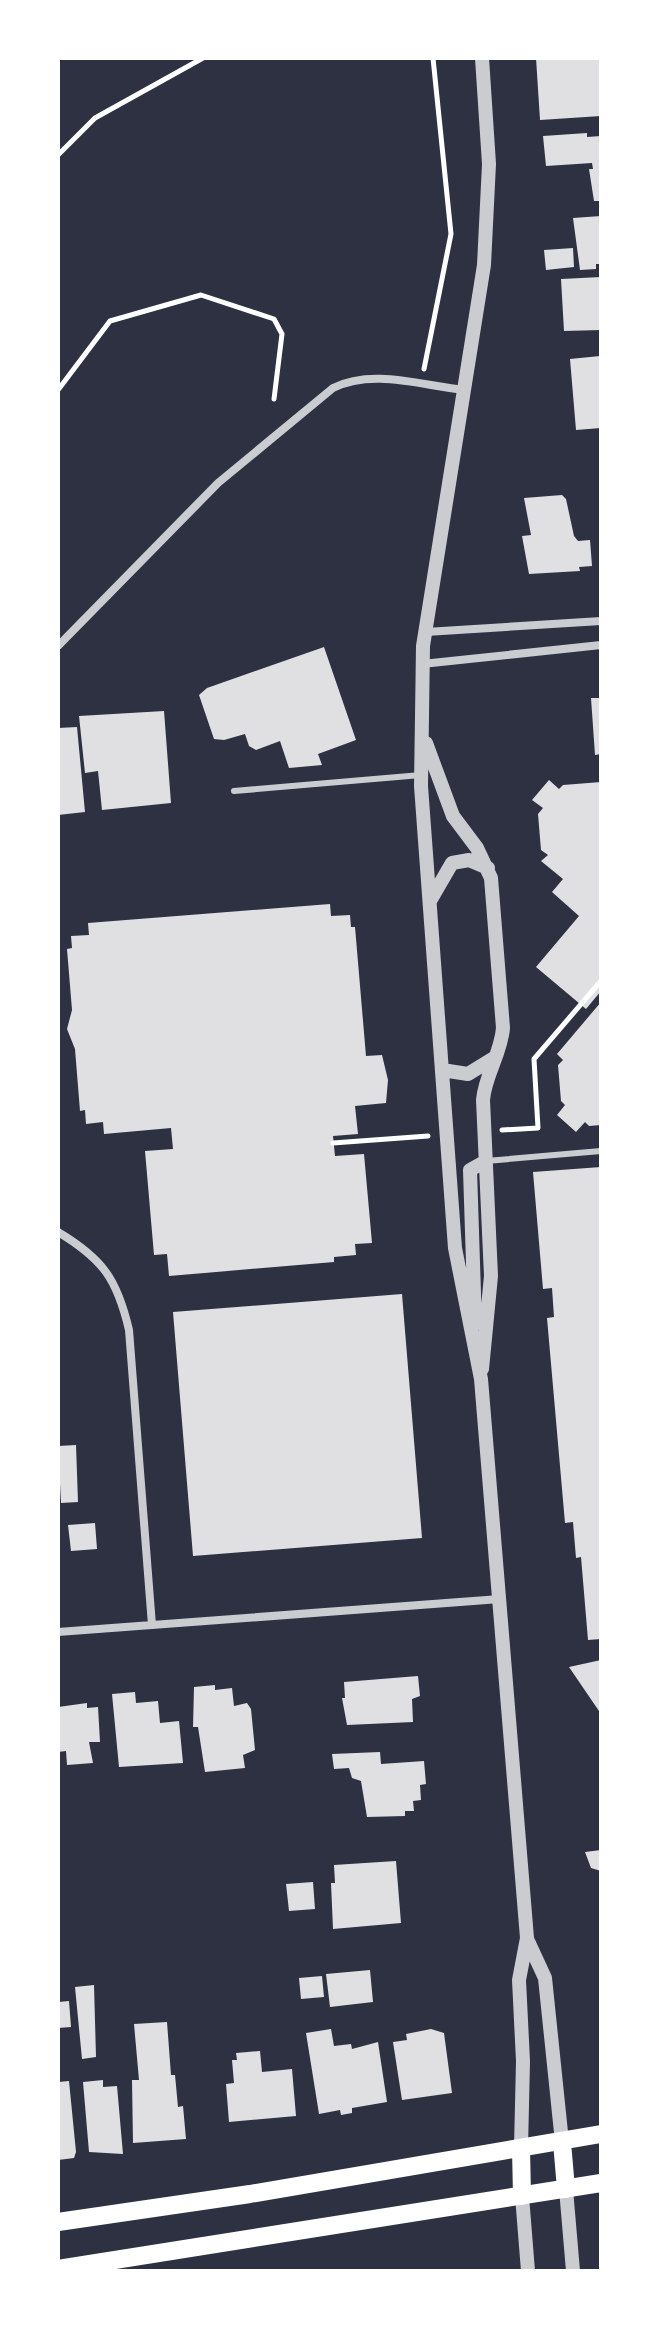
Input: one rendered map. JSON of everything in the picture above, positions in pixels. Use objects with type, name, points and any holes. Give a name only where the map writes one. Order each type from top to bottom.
[{"type":"main road","points":[[58,2222],[250,2194],[601,2134]]},
{"type":"main road","points":[[562,2142],[566,2189]]},
{"type":"main road","points":[[521,2148],[522,2196]]},
{"type":"main road","points":[[58,2269],[601,2183]]},
{"type":"street","points":[[482,58],[489,164],[486,240],[422,664],[421,775],[457,1263],[481,1379],[527,1938],[519,1980],[523,2061],[521,2148]]},
{"type":"street","points":[[58,646],[218,483],[320,397],[343,383],[364,378],[465,390]]},
{"type":"street","points":[[426,632],[601,621]]},
{"type":"street","points":[[422,664],[601,645]]},
{"type":"street","points":[[422,731],[453,816],[488,869],[494,892],[503,1021],[497,1055],[484,1093],[491,1276],[481,1379]]},
{"type":"street","points":[[429,904],[452,863],[469,860],[488,869]]},
{"type":"street","points":[[442,1070],[468,1074],[481,1069],[497,1055]]},
{"type":"street","points":[[477,1361],[469,1172],[474,1164],[486,1161]]},
{"type":"street","points":[[58,1232],[108,1270],[124,1308],[129,1330],[152,1625]]},
{"type":"street","points":[[58,1632],[500,1599]]},
{"type":"street","points":[[527,1938],[545,1978],[562,2142]]},
{"type":"street","points":[[566,2189],[573,2271]]},
{"type":"street","points":[[522,2196],[528,2271]]},
{"type":"lane","points":[[234,791],[421,775]]},
{"type":"lane","points":[[486,1161],[601,1151]]},
{"type":"path","points":[[58,155],[95,118],[203,58]]},
{"type":"path","points":[[420,385],[451,234],[433,58]]},
{"type":"path","points":[[58,390],[110,321],[201,295],[274,319],[282,334],[274,399]]},
{"type":"building","points":[[536,58],[601,58],[601,116],[540,120]]},
{"type":"building","points":[[587,133],[587,137],[601,136],[601,201],[594,201],[589,169],[593,169],[592,163],[546,166],[543,136]]},
{"type":"building","points":[[601,216],[601,264],[596,264],[596,269],[580,270],[573,218]]},
{"type":"building","points":[[573,248],[574,267],[546,270],[544,250]]},
{"type":"building","points":[[601,277],[601,330],[564,331],[561,279]]},
{"type":"building","points":[[600,356],[601,428],[576,430],[570,359]]},
{"type":"building","points":[[562,495],[566,499],[574,536],[578,541],[590,540],[592,566],[579,567],[580,571],[529,574],[522,536],[531,535],[524,498]]},
{"type":"building","points":[[324,647],[356,740],[318,754],[322,765],[289,768],[280,741],[256,750],[249,746],[245,734],[224,740],[214,739],[199,695],[207,688]]},
{"type":"building","points":[[591,698],[601,698],[601,754],[595,755]]},
{"type":"building","points":[[164,711],[171,803],[102,810],[98,771],[85,773],[79,716]]},
{"type":"building","points":[[77,727],[85,812],[58,815],[58,728]]},
{"type":"building","points":[[549,780],[559,789],[563,785],[601,782],[601,991],[586,1009],[536,967],[579,916],[552,892],[563,879],[541,861],[548,855],[541,850],[538,814],[543,808],[532,800]]},
{"type":"building","points":[[330,904],[331,916],[350,915],[351,927],[355,927],[366,1056],[382,1055],[388,1080],[386,1103],[355,1106],[358,1134],[333,1136],[335,1156],[364,1154],[372,1243],[355,1244],[356,1255],[334,1257],[334,1262],[169,1276],[167,1254],[154,1255],[145,1151],[173,1149],[171,1128],[104,1134],[103,1122],[86,1124],[85,1110],[80,1111],[75,1049],[67,1029],[72,1010],[67,949],[72,948],[71,936],[89,935],[88,923]]},
{"type":"building","points":[[601,1002],[601,1125],[589,1126],[585,1122],[576,1132],[557,1115],[565,1105],[561,1101],[558,1065],[563,1060],[557,1054]]},
{"type":"building","points":[[601,1167],[601,1639],[588,1640],[581,1557],[576,1558],[573,1522],[565,1523],[547,1318],[554,1317],[552,1288],[543,1289],[533,1172]]},
{"type":"building","points":[[402,1294],[422,1538],[193,1556],[173,1312]]},
{"type":"building","points":[[76,1445],[78,1502],[61,1503],[58,1446]]},
{"type":"building","points":[[95,1523],[97,1549],[71,1551],[68,1525]]},
{"type":"building","points":[[601,1660],[601,1714],[569,1667]]},
{"type":"building","points":[[418,1676],[420,1696],[412,1699],[413,1722],[347,1725],[342,1698],[345,1698],[344,1682]]},
{"type":"building","points":[[215,1685],[215,1690],[232,1688],[234,1706],[247,1703],[251,1709],[255,1750],[243,1755],[245,1768],[205,1772],[198,1727],[193,1727],[194,1687]]},
{"type":"building","points":[[135,1692],[136,1703],[158,1701],[160,1723],[179,1721],[183,1763],[119,1767],[112,1694]]},
{"type":"building","points":[[87,1703],[87,1708],[98,1707],[100,1742],[89,1742],[93,1763],[67,1765],[66,1751],[58,1752],[58,1707]]},
{"type":"building","points":[[380,1752],[381,1764],[424,1761],[426,1784],[420,1785],[421,1800],[413,1801],[414,1811],[405,1811],[405,1816],[367,1817],[361,1781],[352,1778],[349,1768],[334,1769],[332,1754]]},
{"type":"building","points":[[601,1850],[601,1871],[591,1868],[585,1852]]},
{"type":"building","points":[[396,1861],[401,1923],[333,1929],[331,1883],[335,1883],[334,1865]]},
{"type":"building","points":[[313,1882],[315,1909],[289,1911],[286,1884]]},
{"type":"building","points":[[370,1970],[373,2002],[330,2007],[326,1974]]},
{"type":"building","points":[[322,1976],[324,1997],[301,1999],[299,1978]]},
{"type":"building","points":[[94,1985],[96,2057],[82,2059],[75,1987]]},
{"type":"building","points":[[69,2001],[71,2027],[58,2028],[58,2002]]},
{"type":"building","points":[[167,2022],[171,2075],[175,2075],[178,2107],[183,2106],[186,2139],[133,2143],[132,2080],[139,2080],[134,2024]]},
{"type":"building","points":[[331,2029],[334,2046],[351,2044],[352,2049],[378,2042],[387,2102],[352,2108],[352,2113],[341,2115],[340,2110],[319,2114],[306,2033]]},
{"type":"building","points":[[431,2029],[444,2033],[452,2093],[402,2100],[393,2042],[407,2040],[406,2034]]},
{"type":"building","points":[[260,2051],[262,2072],[292,2069],[296,2116],[229,2122],[226,2084],[234,2083],[232,2060],[237,2060],[236,2053]]},
{"type":"building","points":[[103,2080],[103,2087],[117,2086],[123,2154],[89,2152],[83,2082]]},
{"type":"building","points":[[69,2081],[76,2152],[74,2158],[58,2160],[58,2082]]}]
